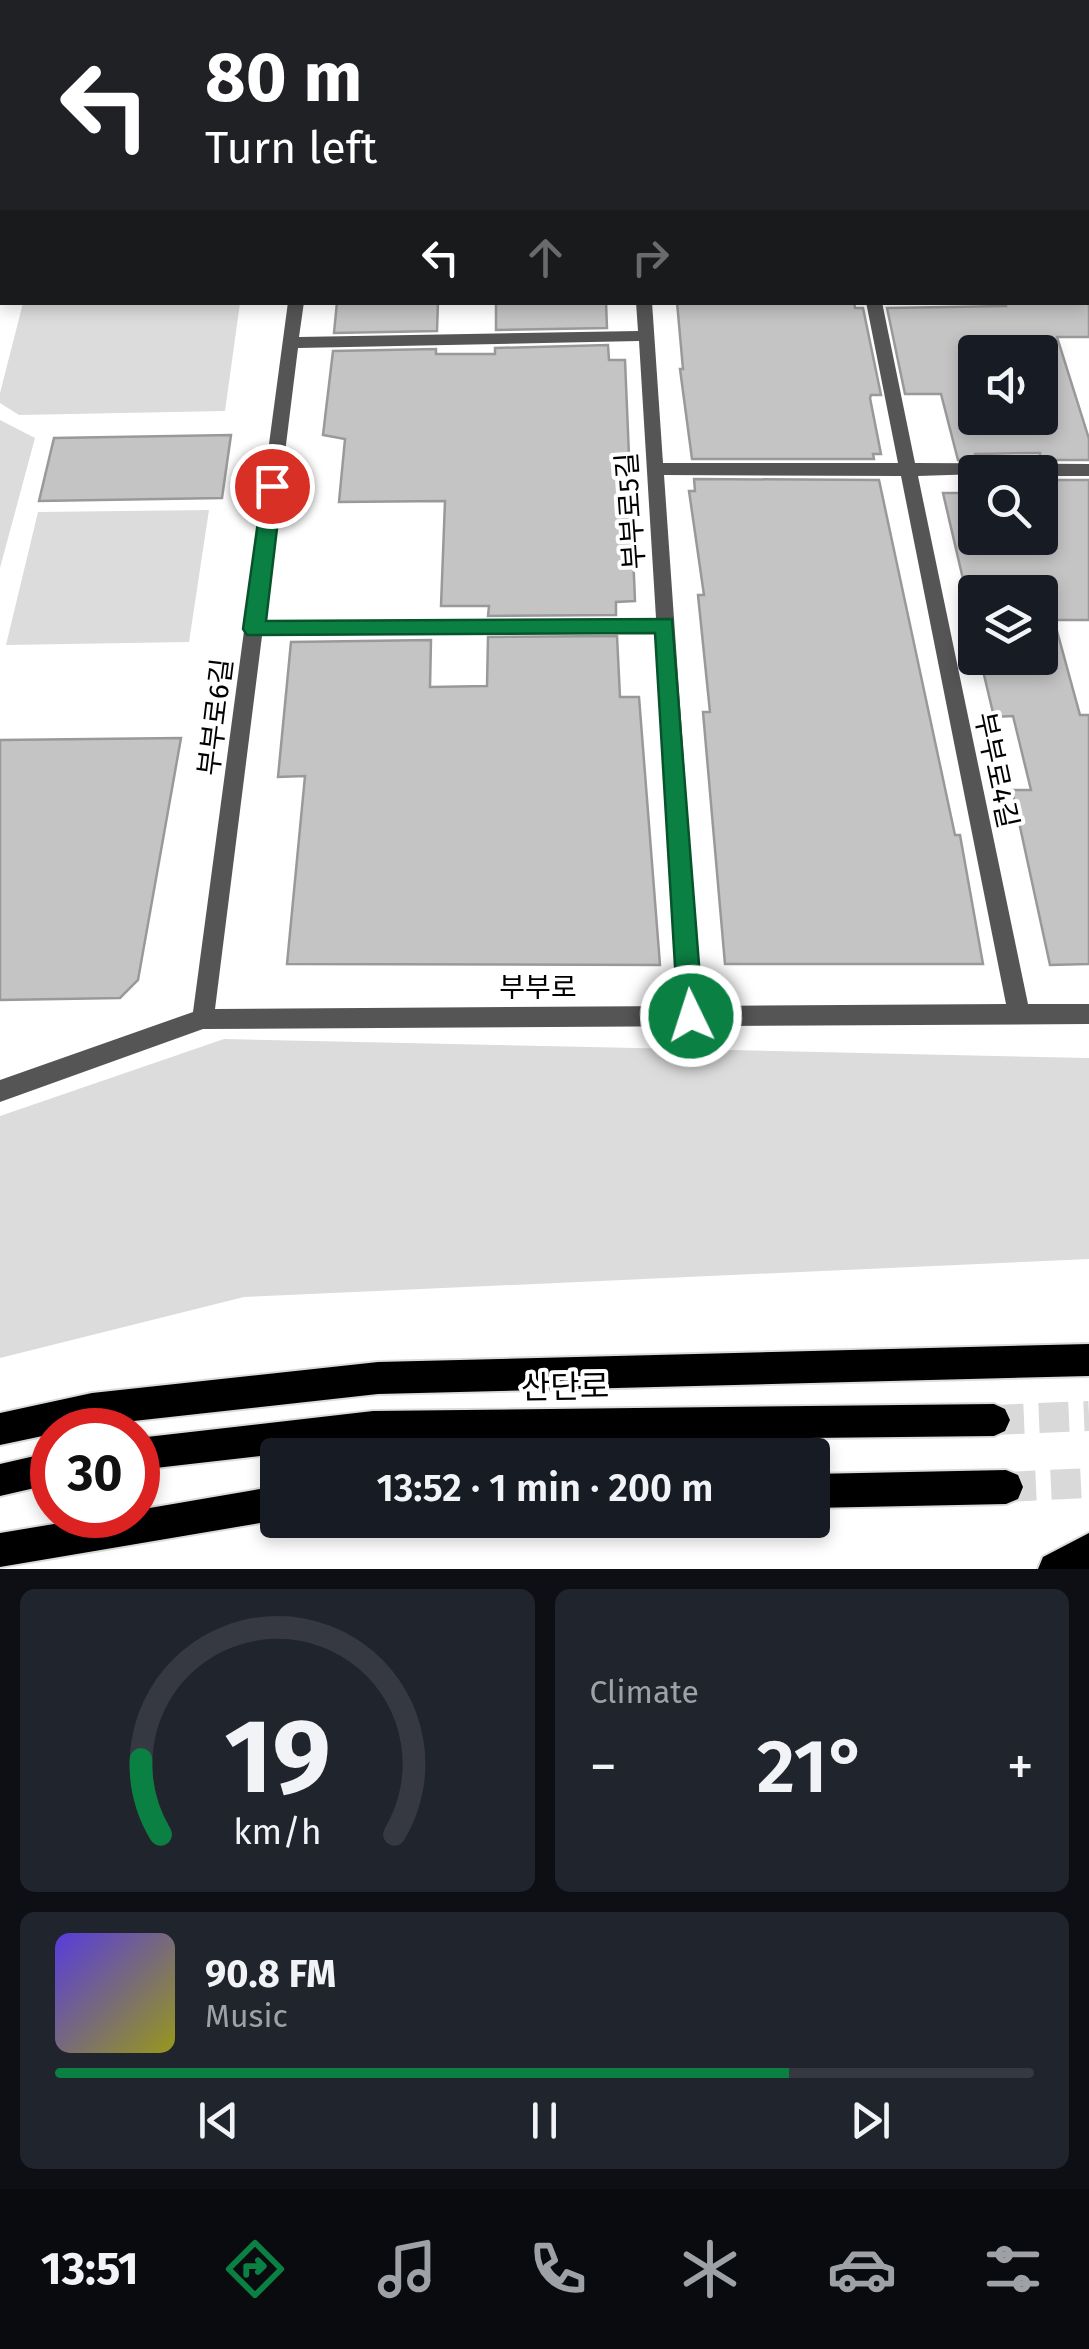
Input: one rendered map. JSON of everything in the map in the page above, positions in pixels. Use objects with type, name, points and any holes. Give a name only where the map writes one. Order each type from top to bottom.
[{"type":"main road","points":[[0,1430],[92,1409],[378,1378],[1089,1360]]},
{"type":"main road","name":"산단로","points":[[160,1451],[373,1426],[994,1420]]},
{"type":"main road","points":[[0,1480],[30,1473]]},
{"type":"main road","points":[[830,1490],[1006,1486]]},
{"type":"main road","points":[[0,1550],[260,1506]]},
{"type":"main road","points":[[1055,1569],[1089,1550]]},
{"type":"street","name":"부부로6길","points":[[203,1019],[296,305]]},
{"type":"street","name":"부부로5길","points":[[644,305],[691,1016]]},
{"type":"street","name":"부부로4길","points":[[875,305],[1019,1014]]},
{"type":"street","points":[[291,343],[646,336]]},
{"type":"street","points":[[655,469],[1089,470]]},
{"type":"street","points":[[254,629],[665,625]]},
{"type":"street","name":"부부로","points":[[0,1091],[203,1019],[1089,1014]]},
{"type":"shaded area","points":[[22,305],[240,305],[225,411],[19,415],[0,403]]},
{"type":"shaded area","points":[[0,420],[35,438],[0,568]]},
{"type":"shaded area","points":[[209,510],[189,642],[6,645],[38,512]]},
{"type":"shaded area","points":[[224,1039],[1089,1058],[1089,1259],[244,1297],[0,1358],[0,1116]]},
{"type":"building","points":[[337,305],[438,305],[437,331],[334,333]]},
{"type":"building","points":[[496,305],[606,305],[607,328],[496,330]]},
{"type":"building","points":[[677,305],[863,308],[881,395],[870,398],[881,454],[873,454],[874,459],[692,459]]},
{"type":"building","points":[[1089,305],[1089,337],[958,335],[958,435],[1058,435],[1058,340],[1089,439],[1089,460],[1058,460],[1058,455],[1040,453],[958,455],[958,460],[941,394],[905,394],[887,308]]},
{"type":"building","points":[[608,345],[609,360],[625,360],[635,601],[616,602],[616,615],[488,616],[489,606],[441,606],[445,501],[339,502],[345,439],[323,435],[333,351],[436,349],[436,354],[495,354],[495,348]]},
{"type":"building","points":[[231,435],[222,498],[39,501],[54,438]]},
{"type":"building","points":[[694,479],[879,480],[955,835],[960,835],[983,964],[725,964],[703,712],[710,712],[698,595],[704,595],[689,491],[695,491]]},
{"type":"building","points":[[1058,480],[1089,480],[1089,620],[1058,620],[1058,575],[962,575],[943,493],[958,493],[958,555],[1058,555]]},
{"type":"building","points":[[1058,635],[1080,715],[1089,715],[1089,964],[1050,965],[1012,790],[1031,790],[1013,716],[994,717],[984,675],[1058,675]]},
{"type":"building","points":[[617,636],[620,697],[639,697],[660,965],[287,964],[305,776],[278,777],[291,642],[431,640],[430,687],[487,686],[488,637]]},
{"type":"building","points":[[181,738],[138,980],[120,998],[0,1000],[0,740]]},
{"type":"tunnel","points":[[994,1420],[1089,1416]]},
{"type":"tunnel","points":[[1006,1487],[1089,1483]]},
{"type":"route","points":[[272,486],[254,629],[665,625],[691,1016]]}]
